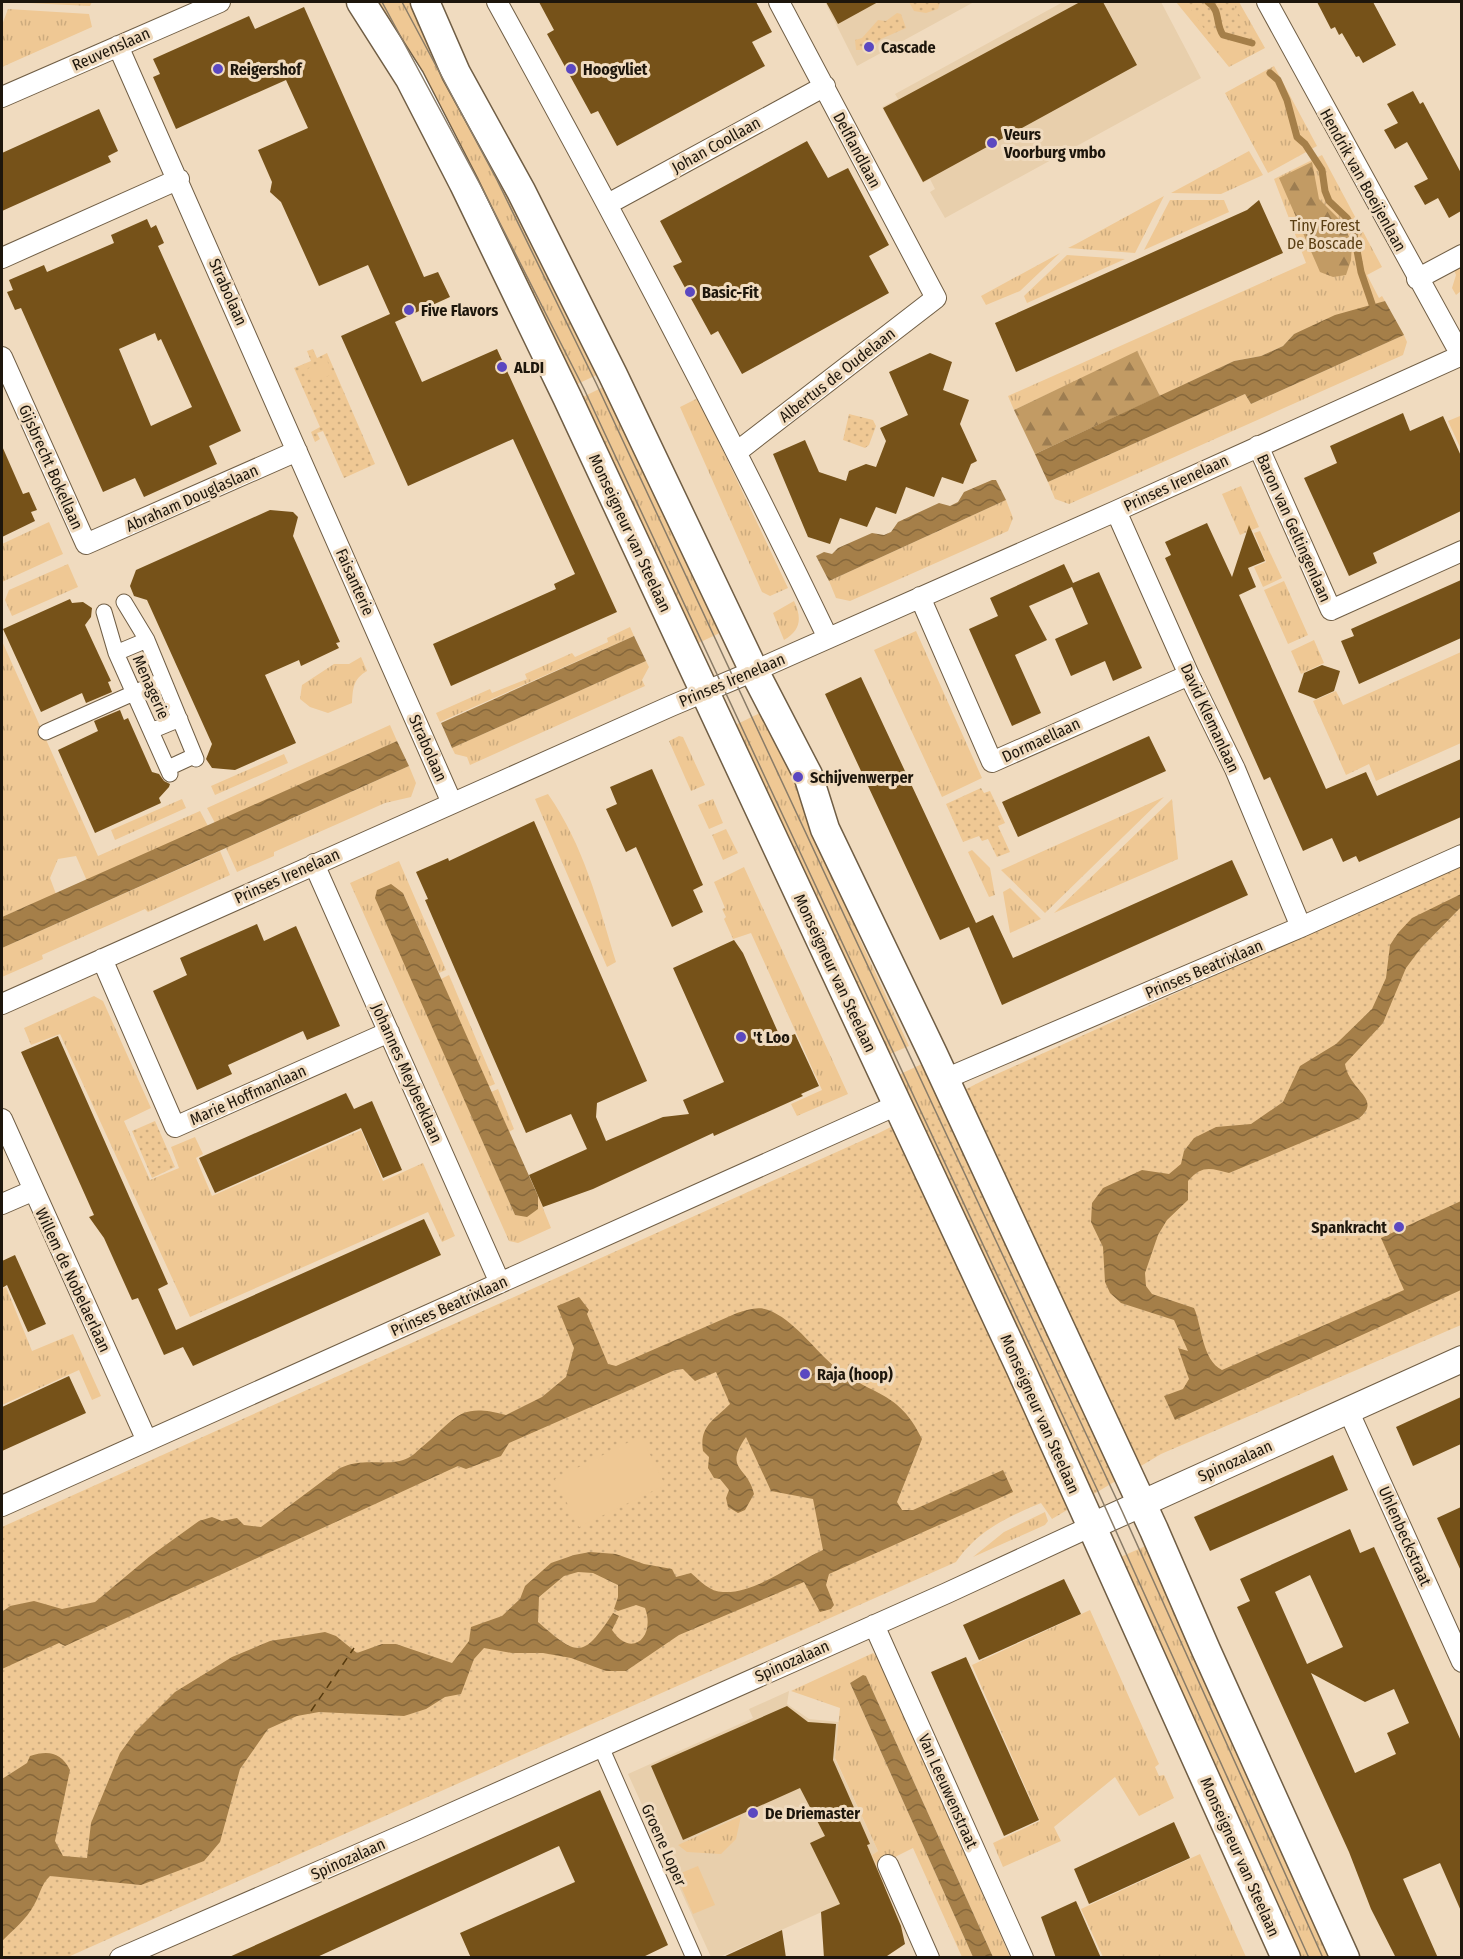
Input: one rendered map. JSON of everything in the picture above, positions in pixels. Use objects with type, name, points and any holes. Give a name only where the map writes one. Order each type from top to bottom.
[{"type":"main road","name":"Monseigneur van Steelaan","points":[[361,2],[410,79],[464,184],[705,691],[1092,1526],[1286,1958]]},
{"type":"main road","points":[[425,2],[456,73],[521,191],[613,375],[754,671],[808,775],[825,829],[945,1079],[1141,1502],[1345,1958]]},
{"type":"street","name":"Reuvenslaan","points":[[2,97],[220,2]]},
{"type":"street","points":[[497,2],[608,204],[738,451],[828,638]]},
{"type":"street","name":"Delflandlaan","points":[[779,2],[825,86],[838,118],[936,298]]},
{"type":"street","name":"Hendrik van Boeijenlaan","points":[[1267,2],[1461,356]]},
{"type":"street","name":"Strabolaan","points":[[118,46],[179,179],[336,538]]},
{"type":"street","name":"Johan Coollaan","points":[[608,204],[825,86]]},
{"type":"street","points":[[2,258],[179,179]]},
{"type":"street","points":[[1417,279],[1461,255]]},
{"type":"street","name":"Albertus de Oudelaan","points":[[738,451],[936,298]]},
{"type":"street","name":"Prinses Irenelaan","points":[[2,1004],[1461,356]]},
{"type":"street","name":"Gijsbrecht Bokellaan","points":[[2,357],[86,544]]},
{"type":"street","name":"Baron van Geltingenlaan","points":[[1258,446],[1331,610],[1461,551]]},
{"type":"street","name":"Abraham Douglaslaan","points":[[86,544],[297,451]]},
{"type":"street","name":"David Klemanlaan","points":[[1116,511],[1189,675],[1235,769],[1301,927]]},
{"type":"street","name":"Faisanterie","points":[[336,538],[374,626]]},
{"type":"street","name":"Dormaellaan","points":[[920,597],[992,762],[1189,675]]},
{"type":"street","name":"Menagerie","points":[[104,612],[116,653],[169,771],[192,761],[180,719],[147,640],[124,602]]},
{"type":"street","name":"Strabolaan","points":[[374,626],[452,803]]},
{"type":"street","points":[[116,653],[147,640]]},
{"type":"street","points":[[46,732],[163,680]]},
{"type":"street","points":[[151,731],[180,719]]},
{"type":"street","name":"Prinses Beatrixlaan","points":[[945,1079],[1301,927],[1461,855]]},
{"type":"street","name":"Johannes Meybeeklaan","points":[[314,864],[500,1283]]},
{"type":"street","name":"Marie Hoffmanlaan","points":[[102,959],[175,1127],[389,1032]]},
{"type":"street","name":"Prinses Beatrixlaan","points":[[2,1506],[897,1105]]},
{"type":"street","name":"Willem de Nobelaerlaan","points":[[2,1119],[32,1191],[147,1441]]},
{"type":"street","points":[[2,1204],[32,1191]]},
{"type":"street","name":"Spinozalaan","points":[[120,1958],[601,1747],[1461,1359]]},
{"type":"street","name":"Uhlenbeckstraat","points":[[1348,1410],[1461,1662]]},
{"type":"street","name":"Van Leeuwenstraat","points":[[874,1625],[1023,1958]]},
{"type":"street","name":"Groene Loper","points":[[601,1747],[694,1958]]},
{"type":"street","points":[[888,1865],[929,1958]]},
{"type":"shaded area","name":"Cascade","points":[[825,2],[974,2],[857,66]]},
{"type":"shaded area","name":"Veurs Voorburg vmbo","points":[[1063,2],[1161,2],[1201,78],[945,218],[930,192],[935,189],[930,179],[923,183],[882,107],[898,99],[895,94]]},
{"type":"shaded area","name":"De Driemaster","points":[[789,1691],[787,1704],[809,1719],[839,1722],[835,1759],[878,1851],[872,1855],[885,1884],[720,1957],[711,1957],[628,1774],[753,1718],[749,1709]]},
{"type":"green space","points":[[6,2],[92,2],[90,6]]},
{"type":"green space","points":[[369,2],[417,2],[603,372],[571,387]]},
{"type":"green space","points":[[909,2],[940,2],[938,9],[926,13],[914,11]]},
{"type":"green space","points":[[1176,2],[1239,2],[1265,48],[1229,67]]},
{"type":"green space","points":[[1186,2],[1232,2],[1254,41],[1209,36]]},
{"type":"green space","points":[[8,9],[89,14],[92,27],[2,67],[2,25]]},
{"type":"green space","points":[[897,13],[901,14],[906,28],[881,39],[870,50],[856,50],[855,40],[862,38],[878,20],[886,21]]},
{"type":"green space","points":[[1274,66],[1317,146],[1268,173],[1225,93]]},
{"type":"green space","points":[[1249,151],[1263,175],[1221,194],[1171,193]]},
{"type":"green space","points":[[1322,155],[1382,267],[1367,275],[1379,298],[1382,296],[1385,301],[1294,334],[1283,346],[1261,356],[1234,361],[1160,396],[1137,352],[1014,410],[1008,396],[1306,263],[1274,179]]},
{"type":"green space","name":"Tiny Forest De Boscade","points":[[1312,162],[1319,199],[1342,222],[1352,243],[1351,260],[1346,275],[1333,277],[1320,272],[1279,178]]},
{"type":"green space","points":[[1164,196],[1135,253],[1068,248],[1076,244]]},
{"type":"green space","points":[[1170,200],[1224,200],[1229,212],[1144,250]]},
{"type":"green space","points":[[1060,253],[1020,291],[986,305],[981,296]]},
{"type":"green space","points":[[1067,255],[1125,259],[1027,303],[1024,296]]},
{"type":"green space","points":[[1461,266],[1461,291],[1456,295],[1452,288],[1456,275],[1454,270]]},
{"type":"green space","points":[[1404,335],[1407,342],[1403,355],[1069,504],[1055,499],[1048,482],[1245,394],[1251,404]]},
{"type":"green space","points":[[313,349],[317,358],[327,353],[375,464],[344,478],[323,431],[317,433],[320,439],[315,442],[311,432],[320,427],[294,368],[311,361],[307,351]]},
{"type":"green space","points":[[1137,351],[1160,396],[1035,454],[1014,410]]},
{"type":"green space","points":[[327,360],[332,374],[313,383],[307,369]]},
{"type":"green space","points":[[611,383],[726,630],[690,647],[577,400]]},
{"type":"green space","points":[[698,398],[788,588],[770,596],[762,592],[680,407]]},
{"type":"green space","points":[[849,414],[873,420],[876,426],[869,445],[865,448],[843,440]]},
{"type":"green space","points":[[1460,416],[1462,447],[1448,421]]},
{"type":"green space","points":[[1241,486],[1259,527],[1240,535],[1222,494]]},
{"type":"green space","points":[[1006,500],[1013,518],[1008,531],[850,601],[836,598],[829,581]]},
{"type":"green space","points":[[49,522],[63,554],[2,582],[2,544]]},
{"type":"green space","points":[[1260,531],[1282,578],[1263,587],[1254,567],[1266,562],[1254,533]]},
{"type":"green space","points":[[68,564],[78,587],[12,616],[5,600],[9,590]]},
{"type":"green space","points":[[1284,581],[1308,635],[1288,644],[1264,590]]},
{"type":"green space","points":[[794,601],[799,618],[797,628],[784,640],[773,613]]},
{"type":"green space","points":[[630,627],[634,636],[440,722],[436,713],[490,689],[492,693],[527,679],[525,674],[572,653],[575,657],[608,642],[607,638]]},
{"type":"green space","points":[[916,631],[982,778],[942,797],[874,650]]},
{"type":"green space","points":[[1314,640],[1324,663],[1301,674],[1291,651]]},
{"type":"green space","points":[[2,641],[98,856],[200,811],[208,826],[87,881],[76,856],[58,859],[50,878],[56,894],[2,917]]},
{"type":"green space","points":[[1461,652],[1461,743],[1376,781],[1369,764],[1346,775],[1313,701],[1336,691],[1343,705]]},
{"type":"green space","points":[[361,657],[367,671],[359,677],[355,684],[352,703],[328,713],[310,707],[300,699],[302,685],[334,664],[349,664]]},
{"type":"green space","points":[[646,661],[649,667],[642,680],[645,686],[470,765],[467,757],[455,754],[452,748]]},
{"type":"green space","points":[[762,712],[863,929],[857,933],[909,1046],[890,1054],[837,941],[729,728]]},
{"type":"green space","points":[[390,725],[397,741],[215,823],[207,808]]},
{"type":"green space","points":[[679,736],[683,737],[705,785],[691,791],[669,741]]},
{"type":"green space","points":[[284,754],[288,763],[215,795],[211,786]]},
{"type":"green space","points":[[409,766],[416,783],[411,797],[385,803],[274,852],[274,856],[237,872],[226,848]]},
{"type":"green space","points":[[981,788],[984,793],[990,791],[1005,823],[998,826],[1010,852],[997,857],[988,839],[982,841],[979,836],[963,842],[946,804]]},
{"type":"green space","points":[[548,794],[561,814],[589,875],[616,962],[607,967],[535,799]]},
{"type":"green space","points":[[1164,797],[1045,913],[1001,870]]},
{"type":"green space","points":[[182,799],[186,808],[115,840],[111,830]]},
{"type":"green space","points":[[713,799],[723,823],[709,829],[698,805]]},
{"type":"green space","points":[[1172,799],[1178,859],[1054,913]]},
{"type":"green space","points":[[726,829],[738,853],[723,860],[712,835]]},
{"type":"green space","points":[[972,850],[990,868],[995,895],[989,897],[968,852]]},
{"type":"green space","points":[[220,851],[230,875],[148,912],[145,909],[42,955],[43,959],[2,977],[2,948]]},
{"type":"green space","points":[[399,861],[446,970],[439,973],[403,893],[465,1101],[515,1215],[538,1209],[538,1196],[551,1228],[518,1243],[509,1241],[350,883]]},
{"type":"green space","points":[[1461,865],[1461,1325],[1161,1454],[1052,1519],[1041,1503],[1016,1514],[983,1533],[956,1562],[68,1957],[2,1957],[2,1527],[879,1133],[988,1078]]},
{"type":"green space","points":[[744,867],[848,1094],[797,1116],[791,1104],[822,1090],[751,933],[733,939],[724,919],[726,917],[722,909],[725,908],[714,882]]},
{"type":"green space","points":[[1010,888],[1041,919],[1010,933],[1003,892]]},
{"type":"green space","points":[[449,975],[495,1084],[488,1087],[441,979]]},
{"type":"green space","points":[[94,996],[103,1001],[151,1108],[124,1121],[150,1180],[179,1168],[171,1147],[195,1137],[203,1154],[196,1158],[212,1196],[361,1130],[383,1181],[423,1163],[455,1236],[442,1242],[428,1212],[190,1317],[60,1034],[31,1045],[24,1028]]},
{"type":"green space","points":[[922,1064],[942,1107],[916,1119],[896,1076]]},
{"type":"green space","points":[[498,1089],[514,1129],[509,1132],[491,1092]]},
{"type":"green space","points":[[155,1121],[175,1167],[152,1178],[132,1131]]},
{"type":"green space","points":[[6,1287],[32,1351],[73,1334],[101,1396],[92,1400],[79,1370],[2,1405],[2,1289]]},
{"type":"green space","points":[[641,1436],[665,1485],[579,1527],[555,1479]]},
{"type":"green space","points":[[1045,1512],[1048,1521],[1045,1525],[973,1557],[1004,1532]]},
{"type":"green space","points":[[1150,1544],[1331,1957],[1300,1957],[1158,1637],[1116,1559]]},
{"type":"green space","points":[[1090,1610],[1159,1764],[1155,1767],[1159,1776],[1164,1775],[1174,1798],[1139,1816],[1115,1777],[1054,1827],[1061,1841],[1003,1867],[993,1843],[1040,1821],[972,1665]]},
{"type":"green space","points":[[873,1653],[878,1658],[1010,1957],[993,1957],[866,1676],[850,1683],[973,1957],[962,1957],[913,1848],[877,1866],[872,1855],[878,1851],[835,1758],[840,1708],[791,1691]]},
{"type":"green space","points":[[741,1816],[736,1839],[721,1854],[687,1852],[678,1845]]},
{"type":"green space","points":[[1200,1854],[1246,1957],[1103,1957],[1081,1909]]},
{"type":"green space","points":[[698,1866],[715,1905],[693,1914],[676,1875]]},
{"type":"water","points":[[1385,301],[1404,335],[1251,404],[1245,394],[1048,482],[1035,454],[1234,361],[1261,356],[1283,346],[1294,334],[1335,315]]},
{"type":"water","points":[[996,480],[1006,500],[829,581],[816,556],[824,552],[832,554],[838,548],[872,533],[884,535],[891,532],[898,522],[939,503],[950,506],[958,502],[964,492]]},
{"type":"water","points":[[634,636],[646,661],[452,748],[441,723]]},
{"type":"water","points":[[397,741],[409,766],[2,948],[2,917]]},
{"type":"water","points":[[391,884],[403,893],[538,1196],[538,1209],[527,1217],[515,1215],[375,898],[377,890]]},
{"type":"water","points":[[1461,894],[1461,907],[1421,948],[1406,968],[1383,1023],[1345,1064],[1352,1081],[1366,1100],[1368,1106],[1365,1112],[1358,1119],[1229,1173],[1211,1169],[1198,1172],[1188,1181],[1188,1200],[1167,1220],[1158,1235],[1145,1273],[1146,1286],[1152,1294],[1194,1308],[1206,1351],[1215,1365],[1222,1370],[1404,1290],[1381,1238],[1461,1201],[1461,1290],[1175,1420],[1164,1396],[1183,1389],[1189,1379],[1178,1348],[1188,1351],[1174,1320],[1121,1303],[1110,1293],[1105,1282],[1103,1247],[1091,1222],[1092,1203],[1103,1188],[1142,1170],[1169,1174],[1181,1164],[1184,1151],[1194,1138],[1216,1127],[1251,1124],[1283,1102],[1300,1066],[1336,1044],[1372,1009],[1386,978],[1390,945],[1398,933],[1412,918]]},
{"type":"water","points":[[579,1297],[589,1310],[587,1314],[608,1364],[616,1366],[737,1313],[755,1308],[768,1310],[790,1323],[835,1367],[894,1402],[913,1423],[922,1439],[897,1502],[902,1510],[913,1510],[1003,1470],[1013,1492],[829,1574],[826,1585],[834,1605],[831,1609],[820,1612],[804,1582],[679,1635],[626,1671],[606,1671],[571,1658],[543,1653],[512,1653],[484,1648],[474,1659],[461,1694],[445,1697],[426,1709],[404,1716],[319,1712],[297,1716],[268,1729],[240,1769],[220,1842],[204,1861],[141,1885],[50,1876],[27,1915],[2,1941],[2,1779],[27,1763],[30,1756],[48,1753],[62,1759],[70,1770],[55,1841],[63,1856],[87,1858],[91,1823],[120,1753],[136,1731],[175,1692],[232,1657],[270,1641],[325,1632],[336,1636],[357,1653],[382,1644],[396,1644],[452,1663],[469,1641],[471,1627],[502,1616],[520,1599],[525,1586],[551,1563],[574,1555],[590,1552],[616,1554],[644,1564],[672,1569],[676,1577],[691,1573],[710,1588],[723,1592],[748,1588],[761,1583],[823,1550],[813,1499],[771,1491],[746,1437],[739,1448],[737,1462],[754,1494],[745,1510],[738,1513],[728,1507],[726,1498],[729,1490],[720,1479],[714,1478],[708,1468],[709,1457],[703,1451],[702,1442],[709,1424],[730,1404],[716,1372],[695,1381],[683,1369],[675,1370],[509,1443],[501,1456],[466,1469],[458,1466],[65,1646],[59,1643],[2,1669],[2,1612],[10,1606],[34,1601],[62,1609],[95,1602],[149,1557],[199,1521],[212,1517],[222,1521],[237,1518],[244,1525],[261,1527],[340,1468],[359,1463],[400,1461],[412,1456],[459,1415],[478,1410],[506,1415],[542,1397],[566,1377],[574,1348],[557,1306]],"holes":[[[578,1572],[593,1573],[618,1585],[618,1597],[614,1609],[618,1611],[636,1605],[645,1608],[648,1618],[647,1628],[640,1641],[627,1643],[619,1639],[612,1630],[619,1616],[613,1613],[594,1639],[579,1648],[562,1642],[538,1622],[539,1597],[564,1576]]]},
{"type":"water","points":[[863,1675],[866,1676],[993,1957],[973,1957],[850,1683]]},
{"type":"building","points":[[539,2],[756,2],[772,32],[752,42],[765,66],[617,146],[598,111],[591,114],[547,34],[554,30]]},
{"type":"building","points":[[826,2],[878,2],[838,24]]},
{"type":"building","points":[[1080,2],[1103,2],[1137,65],[923,182],[883,108]]},
{"type":"building","points":[[1317,2],[1373,2],[1396,45],[1363,63],[1359,56],[1356,57],[1342,33],[1339,35],[1335,27],[1331,29]]},
{"type":"building","points":[[304,7],[424,277],[438,272],[450,297],[395,322],[422,382],[497,349],[617,612],[451,686],[433,644],[556,589],[554,584],[575,574],[513,439],[408,486],[341,336],[390,314],[368,265],[319,286],[281,202],[270,192],[272,182],[258,150],[308,128],[286,80],[176,129],[153,77],[160,74],[153,59],[249,16],[255,29]]},
{"type":"building","points":[[1413,91],[1420,104],[1423,102],[1461,173],[1461,211],[1449,218],[1438,198],[1425,205],[1414,186],[1428,179],[1407,142],[1395,149],[1384,130],[1398,123],[1387,104]]},
{"type":"building","points":[[99,109],[118,151],[108,156],[111,162],[2,211],[2,153]]},
{"type":"building","points":[[807,141],[828,178],[848,168],[889,245],[869,256],[889,293],[742,374],[718,331],[711,335],[673,266],[682,262],[660,221]]},
{"type":"building","points":[[1259,200],[1283,253],[1016,372],[995,323],[1247,210]]},
{"type":"building","points":[[147,219],[151,228],[156,225],[164,243],[158,246],[241,431],[209,446],[217,464],[144,497],[135,478],[103,492],[21,308],[15,310],[7,292],[13,290],[9,280],[44,265],[47,272],[114,243],[111,235]],"holes":[[[155,333],[158,341],[161,339],[192,407],[151,426],[119,349]]]},
{"type":"building","points":[[930,353],[952,362],[943,390],[969,400],[960,424],[977,461],[971,464],[963,484],[942,477],[934,497],[906,487],[896,514],[876,507],[867,527],[840,518],[830,544],[808,537],[773,454],[805,440],[819,472],[846,481],[849,471],[866,464],[876,467],[886,441],[880,428],[908,415],[889,372]]},
{"type":"building","points":[[1403,413],[1410,431],[1443,416],[1461,456],[1461,511],[1373,553],[1377,563],[1349,576],[1304,478],[1337,463],[1330,446]]},
{"type":"building","points":[[2,446],[23,494],[29,492],[37,510],[31,512],[35,521],[2,537]]},
{"type":"building","points":[[270,510],[293,512],[298,517],[293,536],[340,642],[336,643],[339,648],[301,666],[299,660],[265,675],[296,743],[235,770],[212,768],[206,759],[212,744],[147,600],[134,596],[130,586],[136,570]]},
{"type":"building","points":[[1207,523],[1232,577],[1249,525],[1265,561],[1248,568],[1256,587],[1239,595],[1326,789],[1366,772],[1377,796],[1461,759],[1461,817],[1359,862],[1356,856],[1343,862],[1332,838],[1303,851],[1270,777],[1264,780],[1165,558],[1171,555],[1165,542]]},
{"type":"building","points":[[1064,564],[1073,583],[1099,572],[1142,668],[1113,681],[1105,661],[1071,676],[1055,639],[1088,624],[1072,587],[1029,606],[1047,640],[1015,655],[1041,713],[1012,726],[969,629],[998,616],[990,598]]},
{"type":"building","points":[[1461,580],[1461,638],[1359,684],[1341,641],[1354,636],[1351,629]]},
{"type":"building","points":[[70,599],[72,603],[83,602],[92,608],[91,617],[85,625],[111,681],[108,682],[112,692],[86,703],[82,693],[41,712],[3,629]]},
{"type":"building","points":[[1322,665],[1340,671],[1334,691],[1316,699],[1298,692],[1304,673]]},
{"type":"building","points":[[861,677],[976,923],[993,915],[1013,958],[1232,860],[1248,895],[1002,1005],[969,927],[940,940],[825,694]]},
{"type":"building","points":[[120,710],[124,720],[128,718],[152,772],[159,774],[164,781],[170,784],[159,798],[161,803],[95,833],[58,750],[98,731],[94,721]]},
{"type":"building","points":[[1149,736],[1166,771],[1018,837],[1002,802]]},
{"type":"building","points":[[652,769],[703,885],[693,890],[703,912],[672,927],[636,847],[626,852],[606,809],[617,804],[610,787]]},
{"type":"building","points":[[534,821],[647,1081],[597,1103],[596,1117],[606,1141],[663,1117],[689,1114],[683,1100],[724,1082],[673,968],[734,940],[743,953],[781,1039],[795,1034],[819,1086],[801,1094],[803,1096],[714,1136],[713,1133],[593,1189],[543,1207],[529,1175],[587,1149],[571,1114],[526,1133],[425,900],[428,899],[416,872],[448,858],[449,861]]},
{"type":"building","points":[[257,924],[264,941],[296,926],[340,1026],[307,1040],[303,1031],[228,1065],[232,1074],[197,1090],[153,991],[187,975],[180,958]]},
{"type":"building","points":[[58,1036],[168,1284],[158,1289],[176,1330],[424,1219],[441,1255],[193,1366],[183,1347],[164,1355],[138,1298],[132,1300],[104,1238],[89,1217],[94,1215],[21,1052]]},
{"type":"building","points":[[346,1093],[354,1109],[372,1101],[402,1170],[383,1178],[361,1128],[215,1193],[199,1158]]},
{"type":"building","points":[[15,1255],[46,1324],[28,1332],[7,1285],[2,1288],[2,1261]]},
{"type":"building","points":[[69,1376],[86,1413],[2,1451],[2,1407]]},
{"type":"building","points":[[1461,1397],[1461,1444],[1413,1466],[1396,1427]]},
{"type":"building","points":[[1333,1455],[1348,1490],[1210,1551],[1194,1517]]},
{"type":"building","points":[[1461,1507],[1461,1571],[1437,1518]]},
{"type":"building","points":[[1350,1529],[1360,1553],[1374,1547],[1461,1741],[1461,1911],[1440,1863],[1403,1879],[1438,1958],[1396,1958],[1371,1909],[1349,1852],[1237,1607],[1250,1601],[1240,1579]],"holes":[[[1310,1575],[1343,1647],[1307,1664],[1275,1592]],[[1311,1673],[1365,1702],[1394,1689],[1409,1723],[1387,1733],[1396,1754],[1355,1773]]]},
{"type":"building","points":[[1064,1579],[1081,1614],[979,1660],[963,1625]]},
{"type":"building","points":[[966,1657],[1039,1820],[1004,1836],[931,1672]]},
{"type":"building","points":[[787,1706],[808,1722],[836,1724],[833,1760],[870,1844],[867,1845],[901,1926],[905,1944],[884,1958],[824,1958],[821,1912],[840,1904],[810,1843],[825,1836],[800,1788],[683,1840],[651,1766]]},
{"type":"building","points":[[600,1790],[668,1945],[641,1958],[471,1958],[460,1933],[575,1882],[559,1846],[315,1958],[227,1958]]},
{"type":"building","points":[[1174,1822],[1190,1858],[1089,1904],[1074,1869]]},
{"type":"building","points":[[1076,1901],[1101,1958],[1056,1958],[1041,1917]]},
{"type":"building","points":[[782,1930],[786,1958],[721,1958]]},
{"type":"waterway","points":[[1208,2],[1215,9],[1223,35],[1252,43]]},
{"type":"waterway","points":[[1270,73],[1278,80],[1287,100],[1297,137],[1305,144],[1322,170],[1329,201],[1347,218],[1353,229],[1361,272],[1372,304]]},
{"type":"ferry route","points":[[311,1711],[354,1648]]},
{"type":"tram line","points":[[382,2],[481,186],[584,389],[1096,1487],[1309,1958]]},
{"type":"tram line","points":[[402,2],[497,180],[596,383],[1122,1511],[1323,1958]]},
{"type":"place","name":"Cascade","points":[[869,47]]},
{"type":"place","name":"Reigershof","points":[[218,69]]},
{"type":"place","name":"Hoogvliet","points":[[571,69]]},
{"type":"place","name":"Veurs Voorburg vmbo","points":[[992,143]]},
{"type":"place","name":"Basic-Fit","points":[[690,292]]},
{"type":"place","name":"Five Flavors","points":[[409,310]]},
{"type":"place","name":"ALDI","points":[[502,367]]},
{"type":"place","name":"Schijvenwerper","points":[[798,777]]},
{"type":"place","name":"'t Loo","points":[[741,1037]]},
{"type":"place","name":"Spankracht","points":[[1399,1227]]},
{"type":"place","name":"Raja (hoop)","points":[[805,1374]]},
{"type":"place","name":"De Driemaster","points":[[753,1813]]}]
